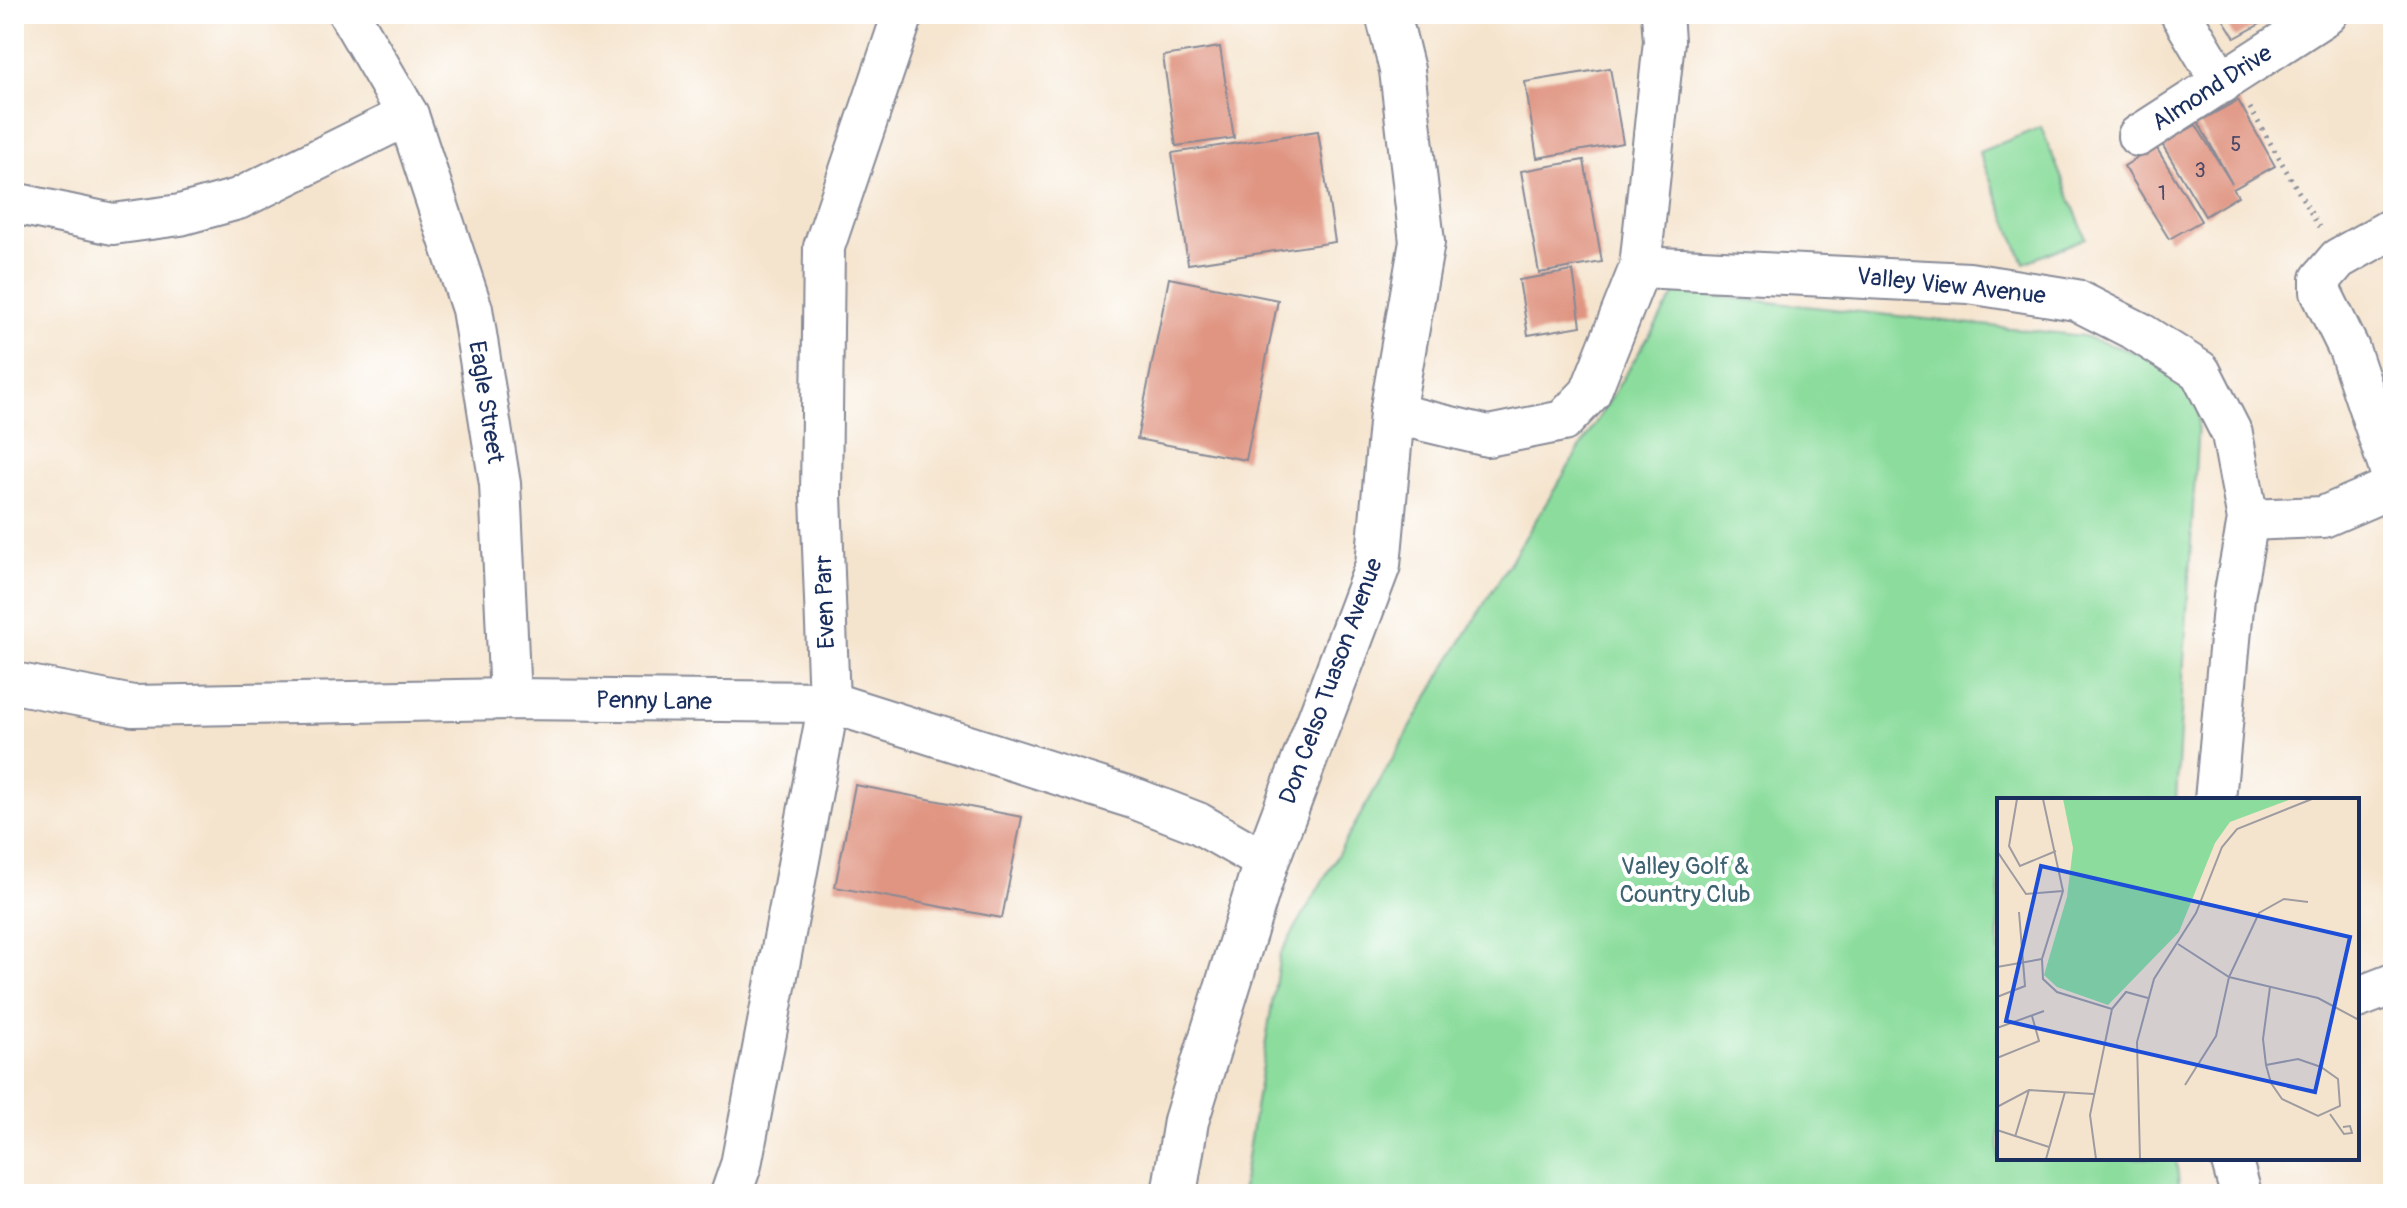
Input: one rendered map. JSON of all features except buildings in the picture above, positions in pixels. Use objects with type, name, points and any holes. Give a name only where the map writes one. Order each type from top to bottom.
[{"type":"street","name":"Eagle Street","points":[[349,14],[408,115],[472,309],[500,484],[510,699]]},
{"type":"street","name":"Even Parr","points":[[731,1194],[741,1165],[829,702],[821,496],[824,247],[903,14]]},
{"type":"street","name":"Don Celso Tuason Avenue","points":[[1174,1194],[1186,1121],[1266,862],[1378,565],[1392,413],[1422,242],[1402,70],[1388,14]]},
{"type":"street","points":[[1392,413],[1488,436],[1563,421],[1590,393],[1640,267],[1664,41],[1662,14]]},
{"type":"street","points":[[2181,14],[2226,79]]},
{"type":"street","name":"Almond Drive","points":[[2138,136],[2327,14]]},
{"type":"street","points":[[14,203],[113,224],[180,215],[238,199],[408,115]]},
{"type":"street","points":[[2393,228],[2330,269],[2321,292],[2349,349],[2393,479]]},
{"type":"street","name":"Valley View Avenue","points":[[1640,267],[1969,283],[2076,300],[2137,331],[2200,371],[2232,434],[2248,520],[2234,597],[2215,798]]},
{"type":"street","points":[[2248,520],[2323,517],[2393,487]]},
{"type":"street","name":"Penny Lane","points":[[14,683],[133,706],[510,699],[829,702],[1136,799],[1198,823],[1266,862]]},
{"type":"street","points":[[2359,997],[2393,984]]},
{"type":"street","points":[[2232,1160],[2241,1194]]},
{"type":"path","points":[[2226,79],[2330,269]]},
{"type":"green space","points":[[2041,127],[2086,238],[2024,263],[1979,152]]},
{"type":"green space","name":"Valley Golf & Country Club","points":[[1676,292],[2083,336],[2152,358],[2199,405],[2176,798],[1997,798],[1997,1160],[2176,1160],[2180,1194],[1241,1194],[1280,955],[1443,671]]}]
